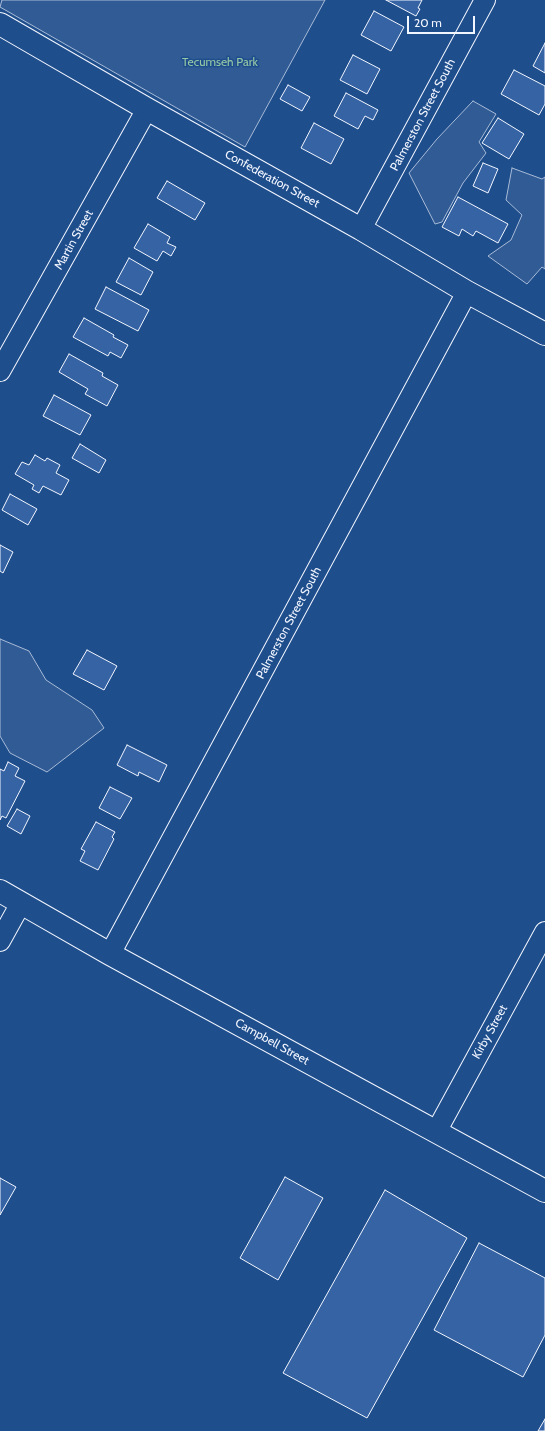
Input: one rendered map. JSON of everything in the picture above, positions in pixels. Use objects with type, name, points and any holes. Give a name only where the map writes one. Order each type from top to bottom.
[{"type":"main road","name":"Confederation Street","points":[[0,24],[147,109],[361,229],[467,292],[545,334]]},
{"type":"main road","name":"Campbell Street","points":[[0,892],[110,954],[545,1191]]},
{"type":"street","name":"Palmerston Street South","points":[[361,229],[485,0]]},
{"type":"street","name":"Martin Street","points":[[0,371],[147,109]]},
{"type":"street","name":"Palmerston Street South","points":[[110,954],[467,292]]},
{"type":"street","points":[[0,941],[21,903]]},
{"type":"street","name":"Kirby Street","points":[[436,1132],[545,932]]},
{"type":"green space","name":"Tecumseh Park","points":[[2,0],[325,0],[245,147],[0,7]]},
{"type":"green space","points":[[473,101],[496,114],[479,142],[486,153],[463,183],[442,222],[435,224],[409,173],[437,139]]},
{"type":"green space","points":[[512,168],[542,179],[545,177],[545,269],[542,267],[527,284],[488,256],[511,240],[522,215],[506,200]]},
{"type":"green space","points":[[0,639],[29,651],[46,680],[92,710],[104,728],[47,772],[10,753],[0,736]]},
{"type":"building","points":[[386,0],[422,0],[418,8],[420,9],[416,16]]},
{"type":"building","points":[[374,11],[404,27],[391,51],[361,35]]},
{"type":"building","points":[[545,43],[545,73],[533,66]]},
{"type":"building","points":[[353,55],[380,69],[367,94],[340,80]]},
{"type":"building","points":[[514,70],[545,86],[545,104],[539,115],[501,94]]},
{"type":"building","points":[[288,85],[310,97],[302,111],[280,99]]},
{"type":"building","points":[[346,93],[378,110],[373,120],[365,116],[358,129],[334,116]]},
{"type":"building","points":[[498,118],[524,134],[509,159],[482,143]]},
{"type":"building","points":[[314,123],[344,139],[331,164],[301,148]]},
{"type":"building","points":[[483,163],[498,169],[488,193],[473,186]]},
{"type":"building","points":[[167,181],[205,203],[195,220],[157,198]]},
{"type":"building","points":[[458,197],[508,224],[498,243],[476,231],[473,236],[462,229],[459,236],[442,227]]},
{"type":"building","points":[[148,224],[170,237],[167,243],[176,247],[171,256],[163,251],[157,261],[134,248]]},
{"type":"building","points":[[129,258],[153,272],[141,295],[116,282]]},
{"type":"building","points":[[106,287],[149,310],[138,331],[95,309]]},
{"type":"building","points":[[84,318],[114,335],[113,337],[128,345],[121,358],[110,352],[108,356],[73,337]]},
{"type":"building","points":[[69,354],[103,373],[102,376],[118,385],[107,406],[85,394],[88,389],[59,372]]},
{"type":"building","points":[[54,395],[91,415],[80,435],[43,416]]},
{"type":"building","points":[[80,444],[106,460],[99,473],[72,458]]},
{"type":"building","points":[[35,455],[45,461],[47,458],[60,465],[56,473],[69,480],[61,495],[43,486],[39,493],[32,489],[34,485],[15,474],[22,462],[29,465]]},
{"type":"building","points":[[10,494],[37,509],[28,525],[2,510]]},
{"type":"building","points":[[0,545],[13,552],[3,573],[0,571]]},
{"type":"building","points":[[87,650],[117,666],[104,690],[73,674]]},
{"type":"building","points":[[127,745],[167,765],[159,782],[139,772],[138,776],[117,765]]},
{"type":"building","points":[[8,762],[19,768],[15,776],[25,781],[6,818],[2,816],[0,820],[0,769],[4,771]]},
{"type":"building","points":[[110,787],[132,798],[120,819],[99,808]]},
{"type":"building","points":[[17,809],[30,816],[21,834],[7,826]]},
{"type":"building","points":[[96,822],[115,832],[112,837],[114,839],[98,870],[80,861],[85,851],[81,849]]},
{"type":"building","points":[[285,1177],[323,1198],[278,1280],[240,1258]]},
{"type":"building","points":[[0,1178],[16,1187],[0,1215]]},
{"type":"building","points":[[385,1190],[467,1238],[367,1418],[283,1373]]},
{"type":"building","points":[[479,1243],[545,1278],[545,1335],[523,1377],[434,1330]]},
{"type":"building","points":[[545,1419],[545,1431],[538,1431]]}]
